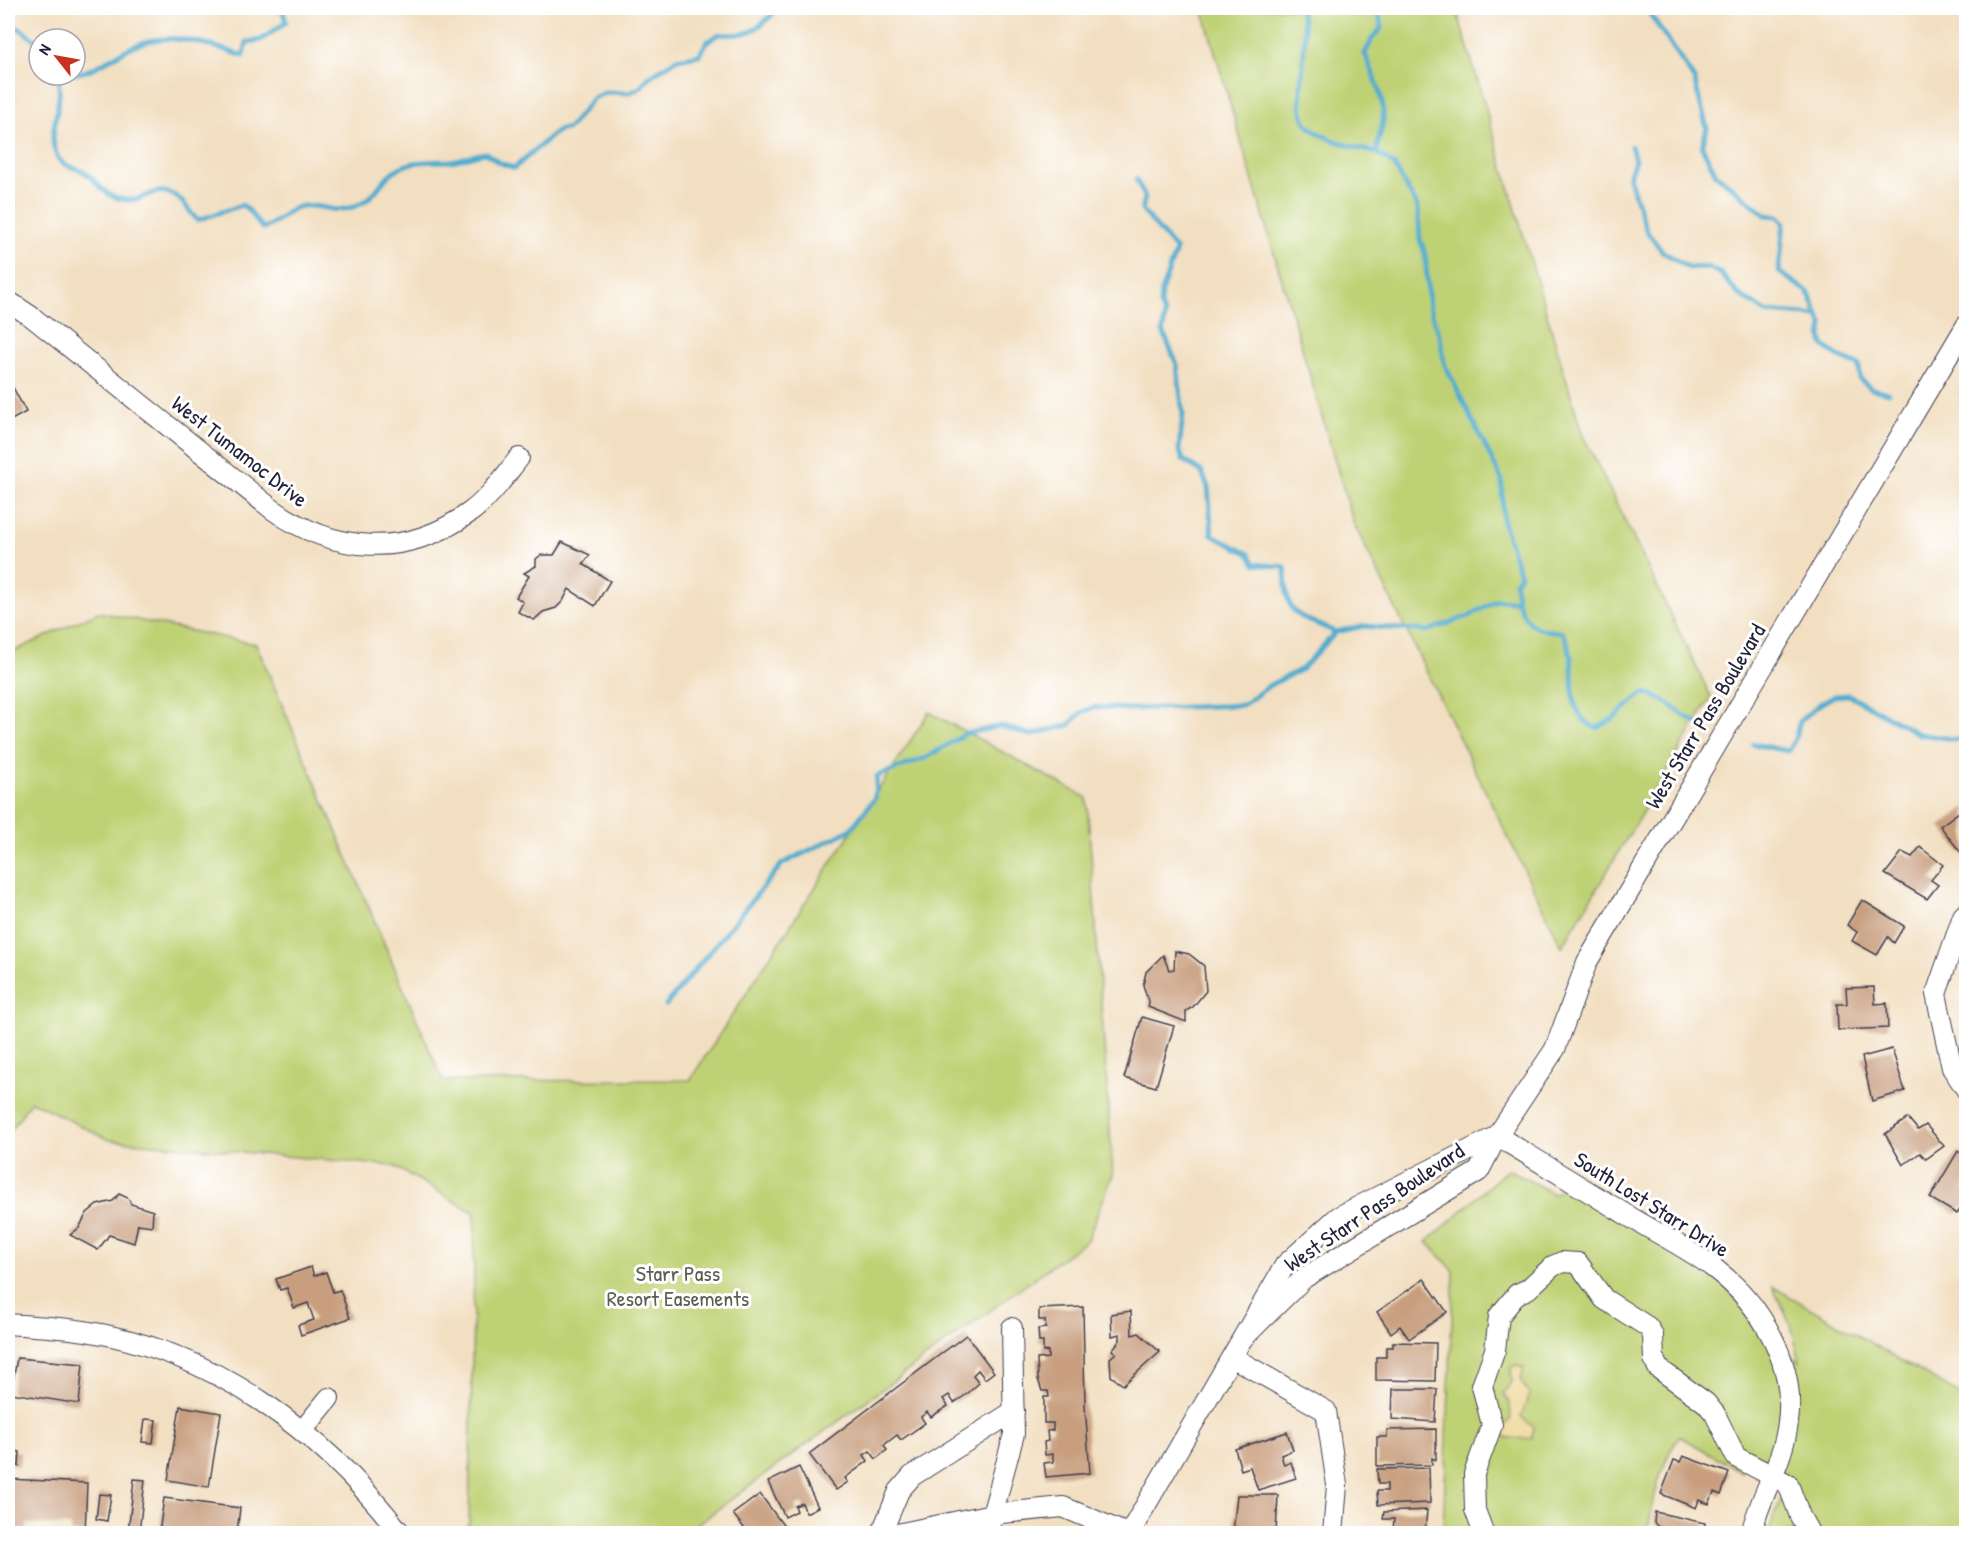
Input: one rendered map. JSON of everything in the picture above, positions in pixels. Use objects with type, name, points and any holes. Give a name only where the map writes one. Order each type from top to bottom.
[{"type":"street","name":"West Tumamoc Drive","points":[[8,301],[32,317],[287,519],[318,536],[338,542],[382,545],[425,536],[470,513],[490,494],[519,458]]},
{"type":"street","name":"West Starr Pass Boulevard","points":[[1244,1337],[1304,1278],[1479,1170],[1497,1136],[1555,1049],[1587,962],[1966,326]]},
{"type":"street","points":[[1966,913],[1936,994],[1952,1068],[1966,1089]]},
{"type":"street","name":"West Starr Pass Boulevard","points":[[1128,1533],[1285,1265],[1338,1217],[1497,1136]]},
{"type":"street","name":"South Lost Starr Drive","points":[[1497,1136],[1712,1267],[1756,1310],[1777,1346],[1788,1383],[1788,1422],[1773,1476],[1755,1515],[1751,1533]]},
{"type":"street","points":[[1485,1533],[1475,1510],[1474,1474],[1492,1425],[1482,1386],[1495,1350],[1499,1316],[1517,1294],[1562,1262],[1578,1263],[1604,1299],[1648,1327],[1653,1335],[1654,1359],[1658,1368],[1706,1403],[1715,1414],[1736,1457],[1788,1484],[1800,1516],[1810,1533]]},
{"type":"street","points":[[8,1324],[86,1331],[154,1348],[194,1364],[233,1384],[269,1405],[303,1430],[343,1466],[401,1533]]},
{"type":"street","points":[[987,1533],[1014,1434],[1012,1328]]},
{"type":"street","points":[[1232,1357],[1326,1412],[1336,1485],[1333,1533]]},
{"type":"street","points":[[303,1430],[328,1398]]},
{"type":"street","points":[[881,1533],[899,1491],[912,1476],[1014,1411]]},
{"type":"street","points":[[897,1533],[992,1514],[1063,1507],[1128,1533]]},
{"type":"green space","points":[[1202,8],[1456,8],[1582,433],[1711,697],[1562,947],[1353,522]]},
{"type":"green space","name":"Starr Pass Resort Easements","points":[[98,612],[256,644],[443,1081],[690,1080],[929,712],[1087,798],[1113,1175],[1087,1240],[685,1533],[461,1533],[469,1523],[475,1213],[394,1166],[109,1140],[31,1101],[8,1134],[8,654]]},
{"type":"green space","points":[[1508,1169],[1554,1194],[1572,1182],[1712,1267],[1779,1352],[1800,1361],[1791,1325],[1772,1286],[1966,1398],[1966,1533],[1768,1533],[1785,1489],[1744,1468],[1742,1472],[1679,1436],[1662,1471],[1647,1533],[1443,1533],[1454,1271],[1427,1242]]},
{"type":"sand","points":[[1515,1365],[1524,1368],[1520,1380],[1529,1394],[1521,1417],[1533,1427],[1532,1438],[1508,1439],[1503,1434],[1503,1427],[1511,1419],[1510,1404],[1503,1393],[1512,1382],[1511,1368]]},
{"type":"building","points":[[8,378],[26,412],[8,422]]},
{"type":"building","points":[[562,542],[590,555],[583,564],[610,581],[595,606],[569,589],[563,601],[556,608],[543,612],[534,620],[518,612],[523,602],[516,597],[529,576],[524,573],[536,566],[536,559],[541,555],[554,555]]},
{"type":"building","points":[[1966,807],[1966,850],[1962,854],[1940,826]]},
{"type":"building","points":[[1920,847],[1943,865],[1931,880],[1938,885],[1927,899],[1885,874],[1902,852],[1912,857]]},
{"type":"building","points":[[1862,900],[1904,926],[1894,943],[1888,937],[1877,955],[1852,941],[1857,932],[1847,925]]},
{"type":"building","points":[[1175,951],[1189,954],[1204,966],[1206,991],[1193,1007],[1186,1011],[1186,1022],[1148,1007],[1149,1003],[1143,985],[1146,972],[1163,955],[1169,970],[1174,969]]},
{"type":"building","points":[[1874,987],[1875,1004],[1887,1003],[1888,1028],[1838,1030],[1837,1004],[1847,1004],[1846,988]]},
{"type":"building","points":[[1142,1017],[1174,1026],[1156,1087],[1124,1078]]},
{"type":"building","points":[[1892,1049],[1905,1091],[1872,1101],[1862,1057]]},
{"type":"building","points":[[1908,1118],[1918,1130],[1926,1125],[1944,1146],[1926,1159],[1920,1153],[1903,1165],[1885,1134]]},
{"type":"building","points":[[1958,1151],[1966,1157],[1966,1209],[1963,1205],[1957,1214],[1930,1198]]},
{"type":"building","points":[[119,1194],[128,1198],[131,1204],[153,1211],[152,1226],[138,1224],[134,1243],[109,1235],[98,1250],[70,1235],[79,1228],[87,1213],[97,1205],[113,1201]]},
{"type":"building","points":[[311,1267],[314,1276],[326,1272],[333,1292],[340,1290],[350,1318],[301,1335],[298,1325],[314,1320],[308,1303],[294,1308],[287,1288],[280,1290],[276,1279]]},
{"type":"building","points":[[1424,1279],[1447,1312],[1409,1339],[1400,1326],[1391,1333],[1377,1312]]},
{"type":"building","points":[[1083,1307],[1085,1406],[1090,1473],[1046,1477],[1044,1463],[1053,1462],[1053,1454],[1045,1455],[1044,1442],[1048,1441],[1047,1431],[1053,1430],[1053,1423],[1044,1423],[1044,1397],[1049,1397],[1048,1391],[1042,1391],[1038,1379],[1037,1359],[1048,1358],[1048,1351],[1043,1352],[1043,1342],[1039,1342],[1038,1329],[1046,1328],[1045,1320],[1039,1320],[1039,1309]]},
{"type":"building","points":[[1131,1311],[1132,1335],[1139,1333],[1160,1352],[1123,1385],[1111,1376],[1110,1358],[1116,1353],[1112,1350],[1120,1340],[1120,1334],[1112,1336],[1111,1314]]},
{"type":"building","points":[[966,1335],[994,1372],[985,1379],[978,1370],[973,1375],[979,1383],[967,1394],[954,1403],[949,1395],[943,1399],[948,1406],[931,1417],[927,1412],[921,1417],[925,1423],[901,1440],[897,1435],[884,1445],[887,1450],[876,1459],[870,1451],[864,1455],[868,1461],[845,1478],[848,1482],[836,1490],[809,1454]]},
{"type":"building","points":[[1393,1342],[1436,1343],[1435,1381],[1376,1380],[1376,1357],[1386,1357],[1386,1347],[1393,1347]]},
{"type":"building","points":[[17,1358],[83,1364],[79,1404],[11,1393]]},
{"type":"building","points":[[1393,1389],[1437,1389],[1435,1422],[1392,1419]]},
{"type":"building","points":[[180,1406],[221,1413],[209,1487],[168,1480]]},
{"type":"building","points":[[145,1419],[156,1420],[153,1443],[142,1442]]},
{"type":"building","points":[[1436,1429],[1436,1460],[1432,1458],[1432,1465],[1377,1466],[1377,1437],[1387,1437],[1387,1430]]},
{"type":"building","points":[[1287,1432],[1293,1450],[1281,1455],[1284,1465],[1291,1462],[1296,1478],[1258,1490],[1250,1467],[1241,1470],[1235,1449]]},
{"type":"building","points":[[8,1450],[20,1452],[19,1466],[8,1464]]},
{"type":"building","points":[[1683,1456],[1729,1473],[1721,1495],[1714,1492],[1709,1504],[1699,1500],[1696,1508],[1661,1494],[1674,1460],[1680,1462]]},
{"type":"building","points":[[799,1467],[818,1507],[806,1513],[802,1503],[795,1506],[797,1511],[785,1517],[768,1482]]},
{"type":"building","points":[[1429,1468],[1430,1503],[1378,1505],[1377,1491],[1387,1491],[1387,1484],[1378,1484],[1377,1469]]},
{"type":"building","points":[[8,1479],[87,1483],[85,1533],[71,1533],[71,1526],[27,1524],[26,1533],[8,1533]]},
{"type":"building","points":[[134,1479],[145,1480],[139,1533],[128,1533]]},
{"type":"building","points":[[99,1494],[111,1495],[107,1521],[96,1519]]},
{"type":"building","points":[[760,1494],[786,1529],[780,1533],[771,1533],[768,1529],[762,1533],[748,1533],[733,1514]]},
{"type":"building","points":[[1237,1495],[1278,1495],[1276,1533],[1233,1533]]},
{"type":"building","points":[[164,1498],[240,1508],[237,1533],[159,1533]]},
{"type":"building","points":[[1427,1510],[1425,1533],[1379,1533],[1379,1529],[1393,1529],[1394,1519],[1383,1519],[1384,1512]]},
{"type":"building","points":[[1655,1512],[1705,1523],[1704,1533],[1658,1533],[1660,1528],[1654,1523]]},
{"type":"waterway","points":[[87,70],[134,46],[161,39],[203,43],[243,56],[247,42],[261,40],[286,22],[282,8]]},
{"type":"waterway","points":[[59,87],[53,137],[57,156],[62,162],[84,172],[108,194],[126,200],[135,200],[153,193],[169,193],[182,201],[198,220],[242,205],[263,228],[291,210],[302,206],[336,210],[360,204],[372,195],[389,175],[410,164],[454,160],[486,153],[498,162],[514,168],[557,131],[569,128],[593,98],[607,92],[628,93],[640,88],[649,77],[677,59],[699,55],[707,42],[719,34],[730,35],[753,30],[765,22],[778,8]]},
{"type":"waterway","points":[[1299,8],[1305,39],[1301,91],[1304,119],[1311,128],[1326,137],[1377,153]]},
{"type":"waterway","points":[[1377,8],[1382,27],[1372,39],[1365,54],[1382,103],[1383,121],[1377,153],[1394,165],[1418,208],[1420,240],[1425,253],[1429,306],[1441,340],[1444,363],[1502,480],[1503,522],[1520,575],[1515,582],[1517,601]]},
{"type":"waterway","points":[[1646,8],[1694,79],[1707,128],[1702,147],[1716,174],[1766,215],[1778,216],[1784,222],[1779,272],[1808,292],[1823,326],[1821,336],[1823,345],[1839,357],[1859,365],[1860,379],[1872,389],[1888,393]]},
{"type":"waterway","points":[[8,26],[19,28],[27,34]]},
{"type":"waterway","points":[[1631,146],[1635,160],[1629,177],[1647,232],[1663,252],[1689,268],[1707,267],[1721,274],[1737,293],[1766,312],[1819,316]]},
{"type":"waterway","points":[[1136,179],[1145,197],[1142,210],[1176,250],[1161,292],[1160,305],[1165,314],[1163,331],[1177,365],[1183,415],[1179,449],[1183,460],[1201,471],[1208,487],[1212,535],[1249,554],[1255,564],[1285,567],[1287,596],[1295,612],[1301,617],[1336,632]]},
{"type":"waterway","points":[[1962,393],[1966,392]]},
{"type":"waterway","points":[[666,1005],[782,864],[850,830],[875,798],[877,776],[928,757],[965,734],[1000,726],[1031,735],[1069,725],[1082,712],[1096,707],[1129,709],[1243,705],[1270,685],[1302,669],[1336,632],[1364,626],[1427,631],[1469,616],[1497,600],[1517,601],[1525,617],[1533,626],[1562,632],[1571,659],[1577,710],[1584,720],[1596,728],[1616,716],[1644,693],[1662,699],[1688,718],[1705,725]]},
{"type":"waterway","points":[[1753,744],[1788,751],[1795,739],[1800,721],[1820,704],[1834,696],[1849,695],[1919,734],[1966,741]]}]
